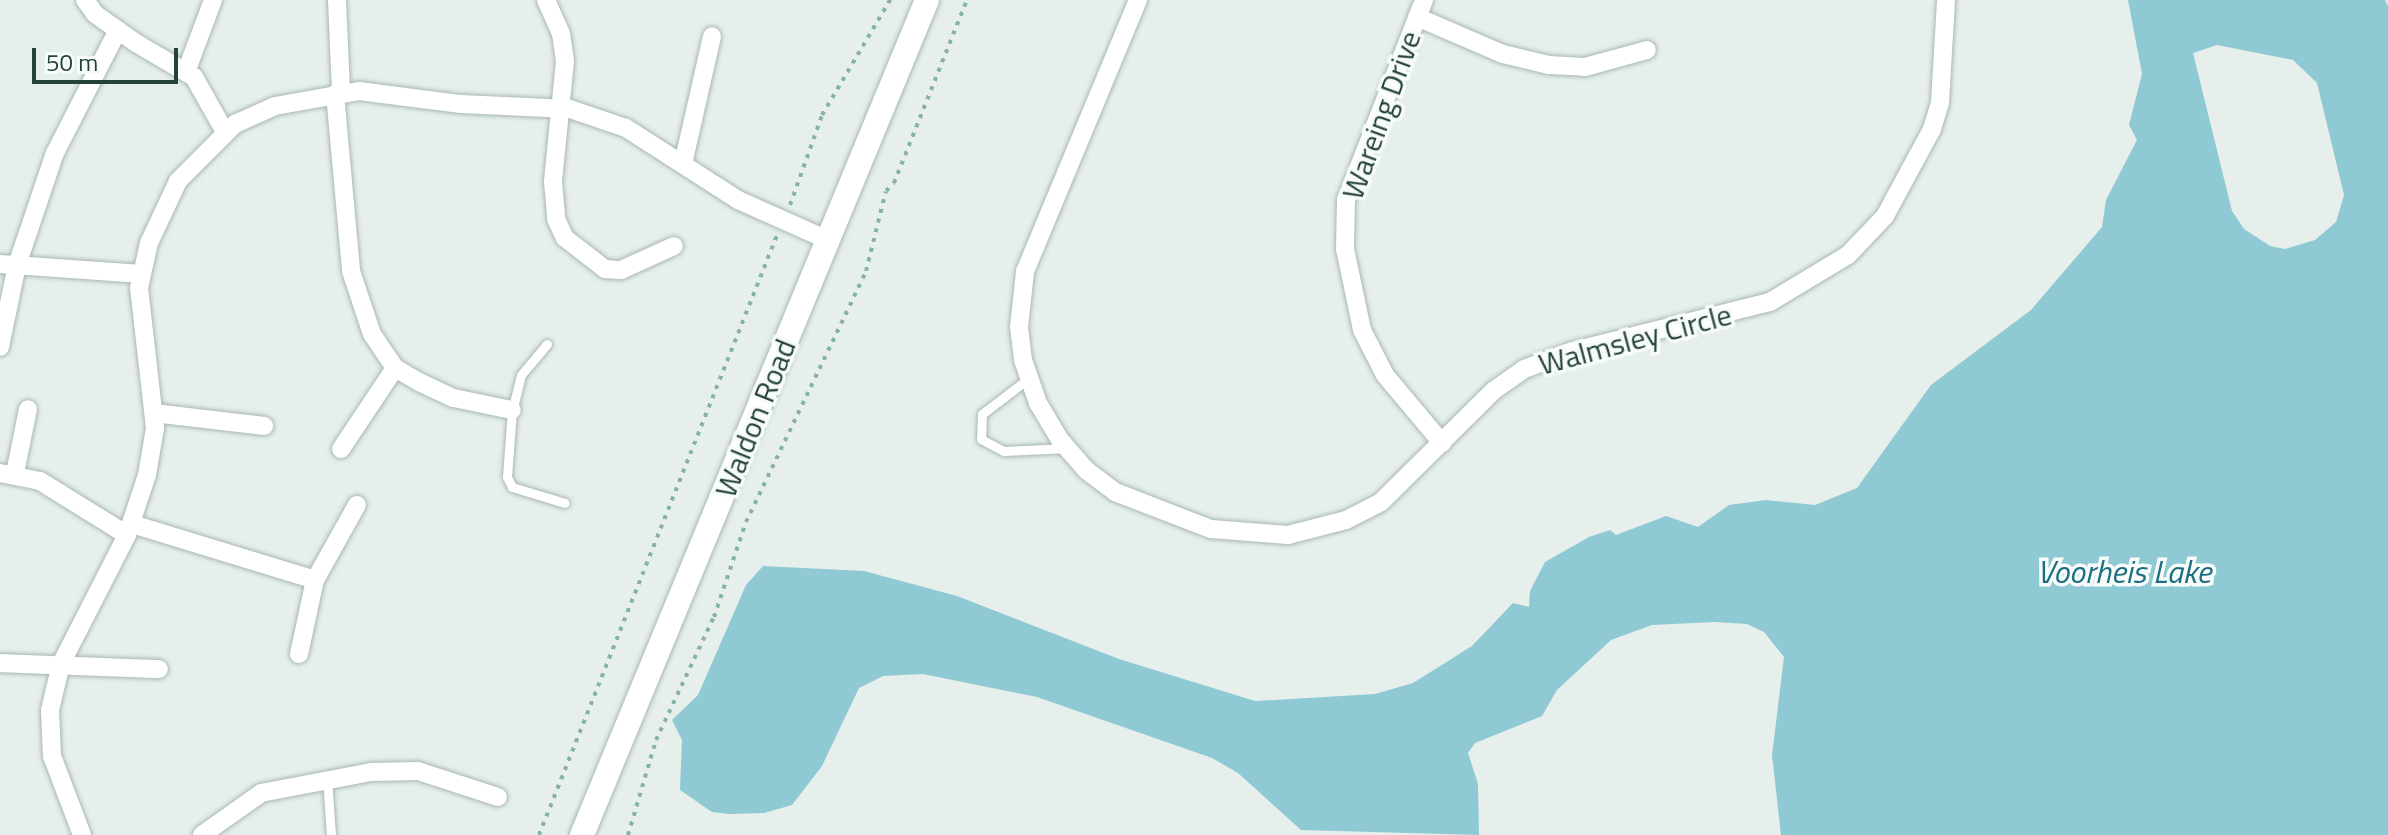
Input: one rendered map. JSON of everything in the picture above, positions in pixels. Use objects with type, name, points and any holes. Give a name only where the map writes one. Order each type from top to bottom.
[{"type":"street","points":[[85,0],[118,30],[186,72],[225,132]]},
{"type":"street","points":[[186,72],[213,0]]},
{"type":"street","points":[[337,0],[338,94],[351,271],[372,334],[395,368],[454,398],[512,410]]},
{"type":"street","points":[[546,0],[561,33],[562,108],[553,181],[556,219],[565,238],[605,269],[621,270],[674,246]]},
{"type":"street","name":"Waldon Road","points":[[582,835],[927,0]]},
{"type":"street","name":"Walmsley Circle","points":[[1138,0],[1025,272],[1019,327],[1029,378],[1038,403],[1067,448],[1115,492],[1167,517],[1211,529],[1288,535],[1346,520],[1381,502],[1493,391],[1524,369],[1573,351],[1770,302],[1848,255],[1885,216],[1932,129],[1940,102],[1946,0]]},
{"type":"street","points":[[1421,8],[1503,54],[1549,65],[1585,67],[1647,50]]},
{"type":"street","name":"Wareing Drive","points":[[1421,8],[1346,200],[1345,249],[1362,330],[1385,375],[1442,443]]},
{"type":"street","points":[[0,347],[9,264],[55,153],[118,30]]},
{"type":"street","points":[[683,164],[712,36]]},
{"type":"street","points":[[75,833],[52,756],[50,710],[61,664],[130,529],[147,475],[154,413],[139,288],[149,243],[178,181],[225,132],[275,106],[338,94],[562,108],[626,128],[783,221],[828,240]]},
{"type":"street","points":[[9,264],[142,274]]},
{"type":"street","points":[[341,449],[395,368]]},
{"type":"street","points":[[28,409],[8,473],[40,481],[130,529],[315,580]]},
{"type":"street","points":[[154,413],[264,426]]},
{"type":"street","points":[[299,654],[315,580],[357,505]]},
{"type":"street","points":[[0,663],[159,669]]},
{"type":"street","points":[[202,835],[261,793],[327,778],[418,771],[498,797]]},
{"type":"lane","points":[[547,344],[525,366],[512,410],[508,483],[565,503]]},
{"type":"lane","points":[[1029,378],[982,414],[981,439],[1004,451],[1067,448]]},
{"type":"lane","points":[[327,778],[331,835]]},
{"type":"path","points":[[539,835],[783,221],[822,115],[890,0]]},
{"type":"path","points":[[628,835],[656,740],[714,617],[746,522],[860,285],[886,191],[894,183],[967,0]]},
{"type":"water","name":"Voorheis Lake","points":[[2128,0],[2385,0],[2388,6],[2388,835],[1781,835],[1772,755],[1784,657],[1764,632],[1747,624],[1714,622],[1652,625],[1611,640],[1557,690],[1542,716],[1475,743],[1468,753],[1478,784],[1479,835],[1301,830],[1238,773],[1212,758],[1037,697],[923,674],[883,676],[859,688],[822,766],[792,805],[764,813],[712,812],[680,790],[682,740],[672,720],[698,695],[746,585],[763,566],[864,571],[957,596],[1119,659],[1255,701],[1375,694],[1413,683],[1472,646],[1513,603],[1529,607],[1530,591],[1545,562],[1589,537],[1610,530],[1616,535],[1666,516],[1698,527],[1729,505],[1766,500],[1815,505],[1857,488],[1931,385],[2031,310],[2102,227],[2106,200],[2137,140],[2129,125],[2142,74]],"holes":[[[2217,45],[2293,60],[2317,83],[2344,195],[2336,222],[2315,240],[2285,249],[2270,246],[2244,229],[2232,211],[2193,53]]]}]
